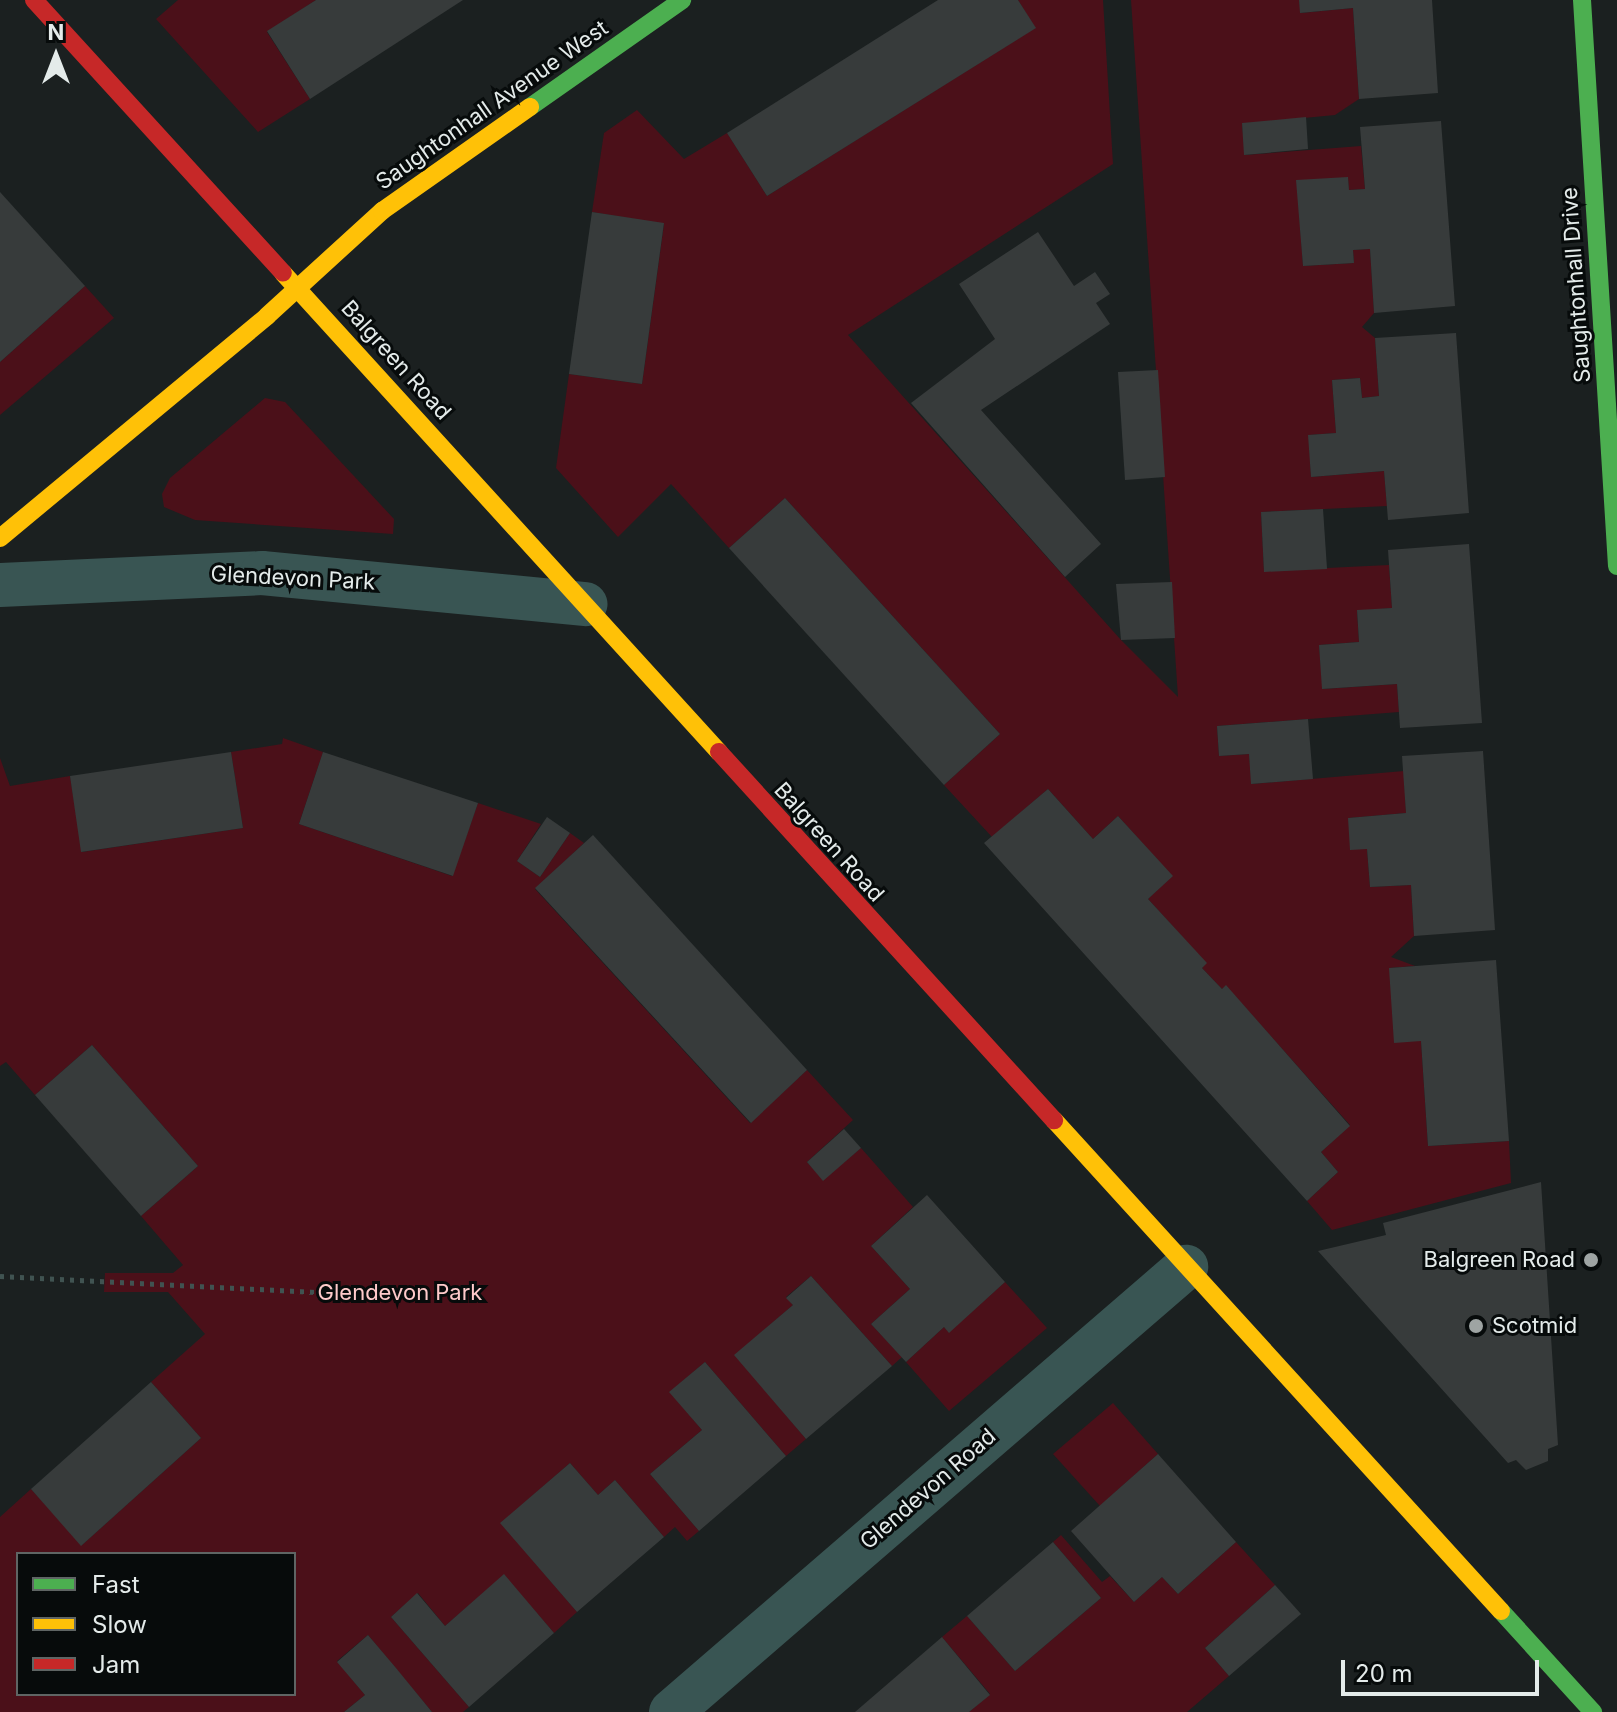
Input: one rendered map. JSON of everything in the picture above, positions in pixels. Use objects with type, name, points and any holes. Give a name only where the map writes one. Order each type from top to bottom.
[{"type":"street","name":"Balgreen Road","points":[[34,0],[586,604],[762,805],[1186,1267],[1601,1709]]},
{"type":"street","name":"Saughtonhall Avenue West","points":[[298,287],[333,252],[455,155],[682,0]]},
{"type":"street","name":"Saughtonhall Drive","points":[[1582,0],[1617,566]]},
{"type":"street","points":[[0,538],[64,489],[298,287]]},
{"type":"street","name":"Glendevon Park","points":[[0,585],[262,573],[586,604]]},
{"type":"street","name":"Glendevon Road","points":[[671,1712],[1186,1267]]},
{"type":"path","points":[[0,1276],[359,1294]]},
{"type":"green space","points":[[178,0],[316,0],[267,32],[310,99],[258,132],[156,19]]},
{"type":"green space","points":[[1018,0],[1103,0],[1113,164],[848,335],[1121,640],[1178,697],[1131,0],[1299,0],[1301,13],[1353,8],[1359,99],[1335,115],[1242,124],[1245,155],[1361,146],[1365,189],[1349,190],[1348,178],[1297,181],[1303,266],[1354,263],[1353,250],[1370,249],[1374,313],[1362,327],[1375,338],[1379,396],[1362,398],[1360,378],[1332,380],[1336,433],[1309,435],[1311,477],[1384,471],[1387,506],[1261,512],[1264,571],[1389,565],[1392,608],[1357,611],[1359,642],[1319,645],[1323,689],[1397,684],[1399,712],[1217,726],[1219,756],[1249,754],[1252,784],[1404,771],[1406,813],[1349,818],[1367,849],[1370,887],[1411,885],[1414,936],[1391,957],[1415,966],[1389,968],[1421,1041],[1428,1146],[1509,1141],[1511,1183],[1332,1230],[1307,1201],[1338,1172],[1321,1152],[1350,1125],[1226,986],[1222,989],[1202,968],[1206,963],[1148,899],[1172,876],[1118,816],[1093,839],[1048,789],[992,837],[944,785],[1000,734],[785,498],[729,548],[671,484],[618,537],[556,468],[569,374],[642,384],[664,224],[592,212],[604,133],[637,110],[684,159],[727,133],[767,196],[1035,28]]},
{"type":"green space","points":[[85,286],[114,318],[0,415],[0,362]]},
{"type":"green space","points":[[265,398],[285,402],[394,519],[393,534],[195,520],[164,507],[162,494],[170,478]]},
{"type":"green space","points":[[283,738],[323,752],[299,824],[452,876],[478,803],[541,824],[517,861],[540,877],[570,833],[584,843],[535,889],[750,1123],[807,1070],[853,1120],[807,1162],[823,1180],[861,1148],[913,1207],[871,1246],[910,1289],[871,1324],[902,1357],[892,1366],[811,1276],[786,1297],[793,1305],[735,1355],[806,1439],[786,1456],[705,1362],[670,1392],[702,1430],[650,1474],[699,1531],[687,1541],[675,1527],[664,1537],[615,1480],[598,1495],[570,1463],[501,1523],[577,1612],[554,1633],[504,1575],[445,1626],[418,1593],[391,1617],[469,1707],[463,1712],[432,1712],[368,1635],[337,1661],[365,1695],[344,1712],[0,1712],[0,1517],[31,1489],[82,1545],[201,1438],[151,1382],[205,1334],[168,1292],[104,1292],[105,1273],[173,1273],[183,1265],[141,1216],[198,1166],[92,1045],[35,1095],[6,1062],[0,1066],[0,758],[10,786],[70,776],[82,852],[243,828],[231,752],[282,744]]},
{"type":"green space","points":[[1005,1282],[1047,1328],[949,1411],[906,1362],[944,1327],[949,1332]]},
{"type":"green space","points":[[1113,1403],[1158,1454],[1100,1506],[1053,1454]]},
{"type":"green space","points":[[1061,1535],[1102,1582],[1110,1576],[1134,1602],[1162,1577],[1178,1594],[1236,1542],[1275,1585],[1205,1648],[1229,1676],[1187,1712],[969,1712],[990,1694],[942,1637],[967,1616],[1015,1671],[1101,1598],[1053,1542]]},
{"type":"building","points":[[316,0],[463,0],[310,99],[267,31]]},
{"type":"building","points":[[938,0],[1018,0],[1036,28],[767,196],[727,133]]},
{"type":"building","points":[[1299,0],[1432,0],[1438,93],[1359,99],[1353,8],[1300,13]]},
{"type":"building","points":[[1306,117],[1308,149],[1244,155],[1242,123]]},
{"type":"building","points":[[1441,121],[1455,306],[1374,313],[1370,249],[1353,250],[1354,263],[1303,266],[1296,180],[1348,177],[1349,190],[1365,189],[1360,127]]},
{"type":"building","points":[[0,192],[85,286],[0,362]]},
{"type":"building","points":[[592,212],[664,223],[642,384],[569,374]]},
{"type":"building","points":[[1038,232],[1074,286],[1095,272],[1110,294],[1096,303],[1110,324],[981,410],[1101,544],[1065,577],[911,403],[995,339],[959,284]]},
{"type":"building","points":[[1456,333],[1469,513],[1388,520],[1384,471],[1311,477],[1308,435],[1336,433],[1332,380],[1360,378],[1362,398],[1379,396],[1375,338]]},
{"type":"building","points":[[1158,370],[1165,477],[1125,480],[1118,372]]},
{"type":"building","points":[[785,498],[1000,734],[944,785],[729,548]]},
{"type":"building","points":[[1323,509],[1327,569],[1264,572],[1261,512]]},
{"type":"building","points":[[1469,544],[1482,723],[1400,728],[1397,684],[1322,689],[1319,645],[1359,642],[1357,610],[1392,608],[1388,550]]},
{"type":"building","points":[[1172,582],[1175,638],[1121,640],[1116,584]]},
{"type":"building","points":[[1308,719],[1313,779],[1251,784],[1249,754],[1219,756],[1217,726]]},
{"type":"building","points":[[1483,751],[1495,930],[1414,936],[1411,885],[1370,887],[1367,849],[1350,850],[1348,818],[1406,813],[1402,756]]},
{"type":"building","points":[[231,752],[243,828],[81,852],[70,776]]},
{"type":"building","points":[[323,752],[478,803],[453,876],[299,824]]},
{"type":"building","points":[[1048,789],[1093,839],[1118,816],[1173,876],[1148,899],[1207,963],[1202,968],[1222,989],[1226,985],[1350,1126],[1321,1152],[1338,1172],[1307,1201],[984,843]]},
{"type":"building","points":[[547,817],[570,833],[540,877],[517,861]]},
{"type":"building","points":[[593,835],[807,1070],[751,1123],[535,888]]},
{"type":"building","points":[[1496,960],[1509,1141],[1428,1146],[1421,1041],[1394,1043],[1389,968]]},
{"type":"building","points":[[92,1045],[198,1166],[141,1216],[35,1095]]},
{"type":"building","points":[[844,1129],[861,1148],[823,1181],[807,1162]]},
{"type":"building","points":[[1541,1182],[1558,1445],[1548,1449],[1548,1461],[1526,1470],[1516,1460],[1508,1463],[1318,1251],[1386,1235],[1383,1223]]},
{"type":"building","points":[[927,1195],[1005,1282],[949,1333],[944,1327],[906,1362],[871,1324],[910,1289],[871,1246]]},
{"type":"building","points":[[811,1276],[892,1366],[806,1439],[734,1355],[793,1305],[786,1298]]},
{"type":"building","points":[[705,1362],[786,1456],[699,1531],[650,1474],[702,1430],[669,1392]]},
{"type":"building","points":[[151,1382],[201,1438],[81,1546],[31,1489]]},
{"type":"building","points":[[1158,1454],[1236,1542],[1178,1594],[1162,1577],[1134,1602],[1071,1531]]},
{"type":"building","points":[[570,1463],[598,1495],[615,1480],[664,1537],[577,1612],[500,1523]]},
{"type":"building","points":[[1053,1542],[1101,1598],[1015,1671],[967,1616]]},
{"type":"building","points":[[504,1574],[554,1633],[469,1707],[391,1617],[417,1593],[445,1626]]},
{"type":"building","points":[[1275,1585],[1301,1614],[1229,1676],[1205,1648]]},
{"type":"building","points":[[368,1635],[432,1712],[344,1712],[365,1695],[337,1662]]},
{"type":"building","points":[[942,1637],[990,1695],[969,1712],[855,1712]]},
{"type":"traffic: fast","points":[[530,107],[682,0]]},
{"type":"traffic: fast","points":[[1582,0],[1617,566]]},
{"type":"traffic: fast","points":[[1501,1611],[1593,1712]]},
{"type":"traffic: slow","points":[[0,538],[267,316],[382,211],[530,107]]},
{"type":"traffic: slow","points":[[283,273],[719,752]]},
{"type":"traffic: slow","points":[[1054,1120],[1501,1611]]},
{"type":"traffic: jam","points":[[34,0],[283,273]]},
{"type":"traffic: jam","points":[[719,752],[1054,1120]]},
{"type":"place","name":"Balgreen Road","points":[[1591,1260]]},
{"type":"place","name":"Scotmid","points":[[1476,1326]]}]
